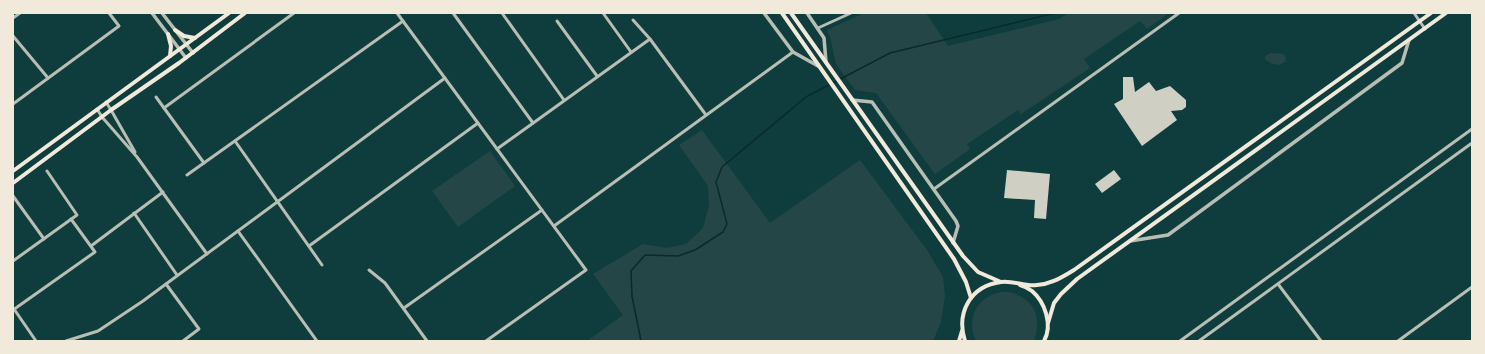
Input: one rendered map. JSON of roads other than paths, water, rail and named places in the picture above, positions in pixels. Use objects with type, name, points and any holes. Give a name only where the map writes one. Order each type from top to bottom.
[{"type":"main road","points":[[13,171],[229,13]]},
{"type":"main road","points":[[13,183],[111,110],[186,58],[245,13]]},
{"type":"main road","points":[[782,13],[954,259],[966,282],[971,298]]},
{"type":"main road","points":[[791,13],[963,256],[978,272],[1001,282],[1036,286],[1052,283],[1074,270],[1431,13]]},
{"type":"main road","points":[[1046,340],[1048,322],[1054,304],[1061,294],[1077,279],[1446,13]]},
{"type":"main road","points":[[175,30],[184,36],[195,38]]},
{"type":"main road","points":[[168,34],[171,46],[169,56]]},
{"type":"main road","points":[[959,341],[962,330],[963,312],[971,298],[985,286],[1001,282]]},
{"type":"main road","points":[[1018,284],[1031,290],[1043,305],[1048,322]]},
{"type":"main road","points":[[962,330],[965,341]]},
{"type":"street","points":[[13,18],[20,13]]},
{"type":"street","points":[[13,104],[119,26],[110,13]]},
{"type":"street","points":[[152,13],[186,58]]},
{"type":"street","points":[[162,13],[192,53]]},
{"type":"street","points":[[164,108],[294,13]]},
{"type":"street","points":[[398,13],[586,270],[486,341]]},
{"type":"street","points":[[453,13],[533,123]]},
{"type":"street","points":[[502,13],[564,100]]},
{"type":"street","points":[[602,13],[631,52]]},
{"type":"street","points":[[764,13],[792,52],[819,66]]},
{"type":"street","points":[[807,13],[824,38],[826,62]]},
{"type":"street","points":[[818,28],[851,13]]},
{"type":"street","points":[[934,189],[1179,13]]},
{"type":"street","points":[[1414,13],[1425,28]]},
{"type":"street","points":[[633,20],[650,39],[706,115]]},
{"type":"street","points":[[187,175],[403,21]]},
{"type":"street","points":[[557,21],[597,76]]},
{"type":"street","points":[[13,36],[48,78]]},
{"type":"street","points":[[497,149],[650,39]]},
{"type":"street","points":[[1130,241],[1168,235],[1402,63],[1409,40]]},
{"type":"street","points":[[554,226],[792,52]]},
{"type":"street","points":[[66,341],[98,331],[166,284],[445,78]]},
{"type":"street","points":[[156,97],[204,163]]},
{"type":"street","points":[[852,100],[872,102],[956,221],[958,226],[954,243]]},
{"type":"street","points":[[106,102],[138,157],[207,254]]},
{"type":"street","points":[[96,109],[138,157]]},
{"type":"street","points":[[309,246],[478,123]]},
{"type":"street","points":[[1180,341],[1472,129]]},
{"type":"street","points":[[235,141],[322,265]]},
{"type":"street","points":[[1199,341],[1472,143]]},
{"type":"street","points":[[13,261],[78,215],[47,171]]},
{"type":"street","points":[[91,246],[162,192]]},
{"type":"street","points":[[13,196],[44,239]]},
{"type":"street","points":[[404,308],[542,210]]},
{"type":"street","points":[[134,213],[177,276]]},
{"type":"street","points":[[36,341],[13,310],[95,252],[71,219]]},
{"type":"street","points":[[238,232],[317,341]]},
{"type":"street","points":[[369,270],[385,283],[427,341]]},
{"type":"street","points":[[166,284],[199,329],[183,341]]},
{"type":"street","points":[[1278,284],[1320,341]]},
{"type":"street","points":[[1398,341],[1472,287]]},
{"type":"street","points":[[81,336],[84,341]]},
{"type":"waterway","points":[[641,341],[632,296],[631,271],[645,255],[678,256],[695,250],[723,232],[727,224],[716,182],[722,167],[806,97],[890,53],[1055,13]]}]
